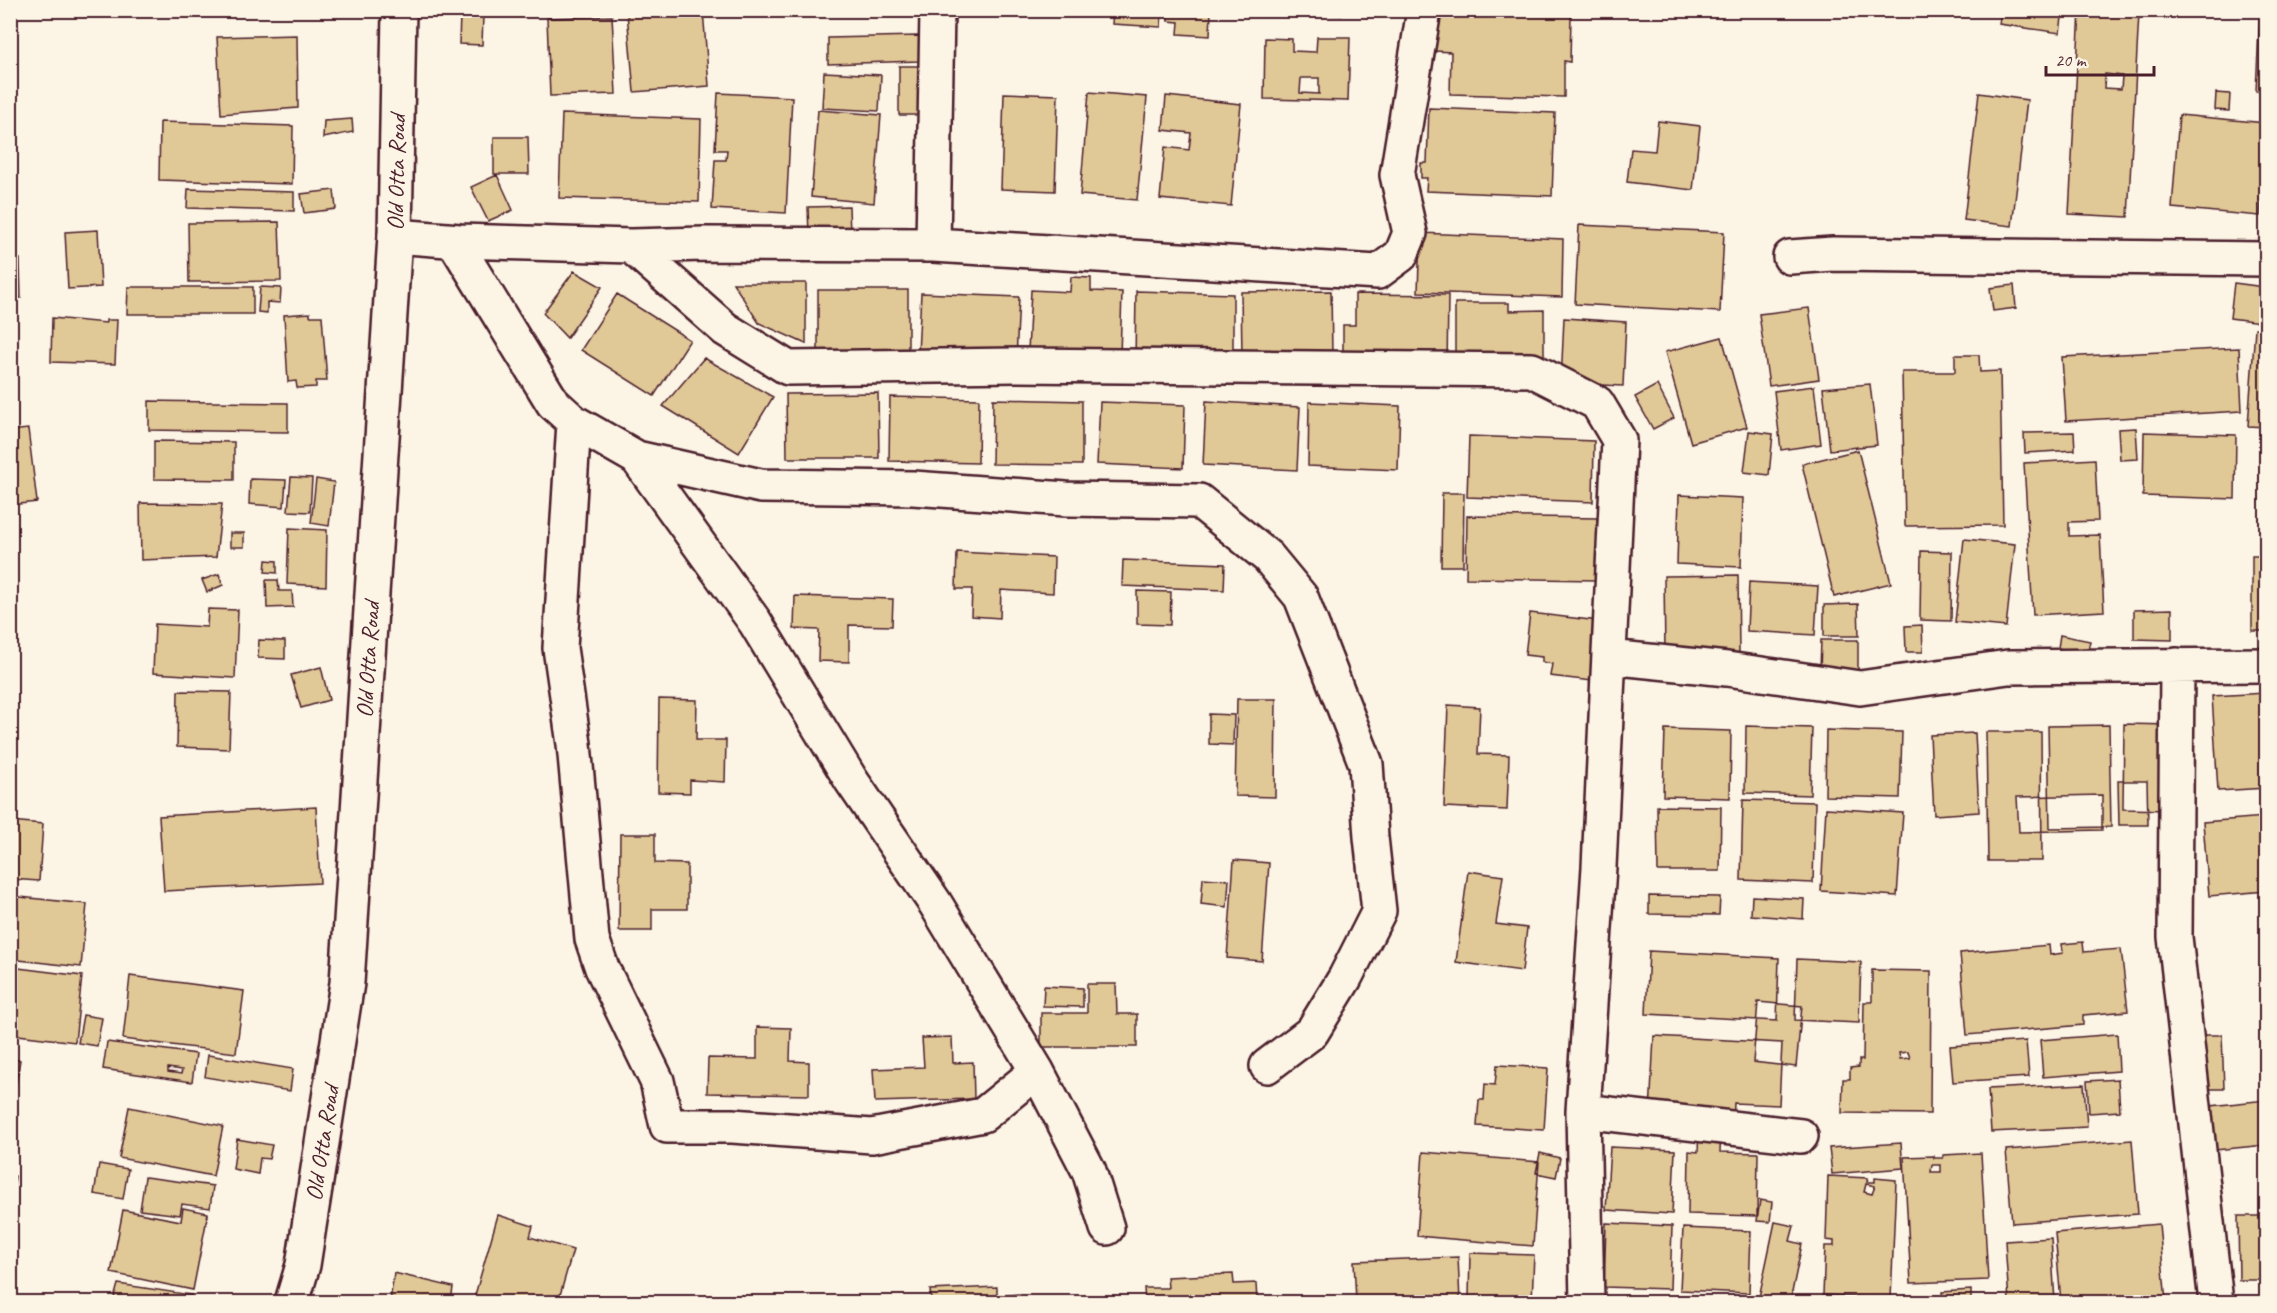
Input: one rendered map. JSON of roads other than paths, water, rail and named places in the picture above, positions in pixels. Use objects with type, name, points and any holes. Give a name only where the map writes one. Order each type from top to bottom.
[{"type":"street","name":"Old Otta Road","points":[[292,1302],[303,1265],[347,983],[395,236],[399,10]]},
{"type":"street","points":[[933,245],[937,10]]},
{"type":"street","points":[[395,236],[631,246],[933,245],[1378,272],[1401,255],[1410,233],[1397,175],[1424,10]]},
{"type":"street","points":[[454,240],[553,403],[574,422],[637,458],[761,486],[913,488],[1066,499],[1199,501],[1268,556],[1301,597],[1366,764],[1379,911],[1344,978],[1312,1032],[1267,1066]]},
{"type":"street","points":[[631,246],[725,329],[788,368],[1017,365],[1532,370],[1597,403],[1619,440],[1599,867],[1582,1111],[1587,1302]]},
{"type":"street","points":[[1790,257],[1833,254],[2266,259]]},
{"type":"street","points":[[574,422],[560,648],[574,744],[592,939],[602,968],[657,1081],[667,1126],[732,1125],[872,1136],[983,1115],[1037,1071]]},
{"type":"street","points":[[637,458],[755,622],[851,780],[935,903],[1037,1071],[1089,1171],[1107,1228]]},
{"type":"street","points":[[1609,657],[1727,669],[1860,688],[2008,667],[2266,665]]},
{"type":"street","points":[[2177,665],[2175,937],[2216,1302]]},
{"type":"street","points":[[1582,1111],[1801,1136]]}]
